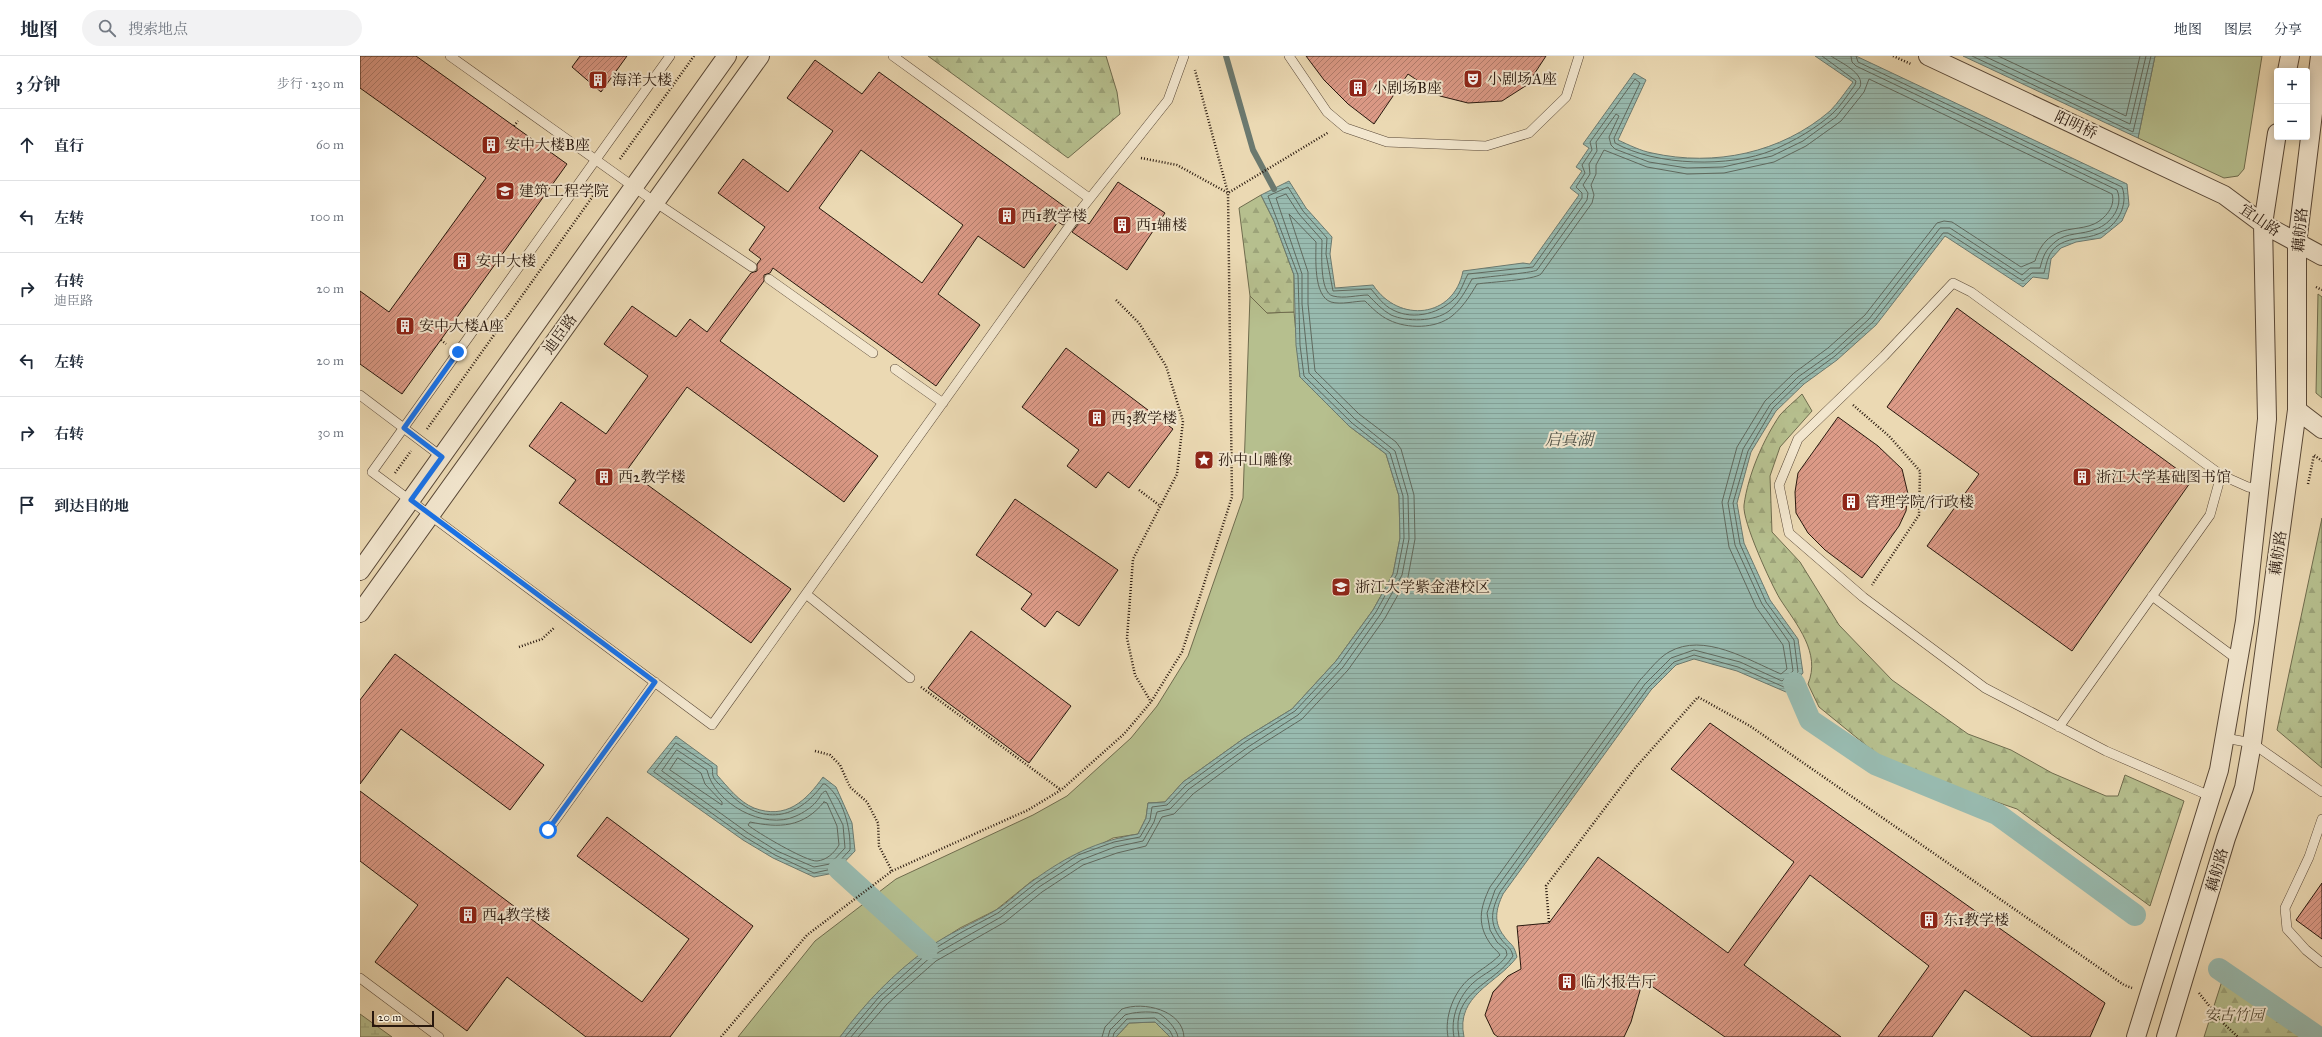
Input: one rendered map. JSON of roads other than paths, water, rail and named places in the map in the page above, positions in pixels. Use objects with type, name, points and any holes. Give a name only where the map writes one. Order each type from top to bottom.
[{"type":"street","name":"迪臣路","points":[[360,571],[727,56]]},
{"type":"street","name":"迪臣路","points":[[360,613],[760,56]]},
{"type":"street","points":[[2288,68],[2290,56]]},
{"type":"street","name":"藕舫路","points":[[2166,1037],[2226,838],[2244,788],[2252,743],[2297,410],[2298,244],[2320,56]]},
{"type":"street","name":"阳明桥","points":[[1921,61],[2224,194]]},
{"type":"street","name":"藕舫路","points":[[2136,1037],[2219,770],[2245,621],[2267,419],[2263,224],[2276,140]]},
{"type":"street","name":"宜山路","points":[[2224,194],[2263,224],[2322,256]]},
{"type":"street","points":[[2297,410],[2322,429]]},
{"type":"lane","points":[[450,56],[655,202],[752,267]]},
{"type":"lane","points":[[670,56],[372,472],[431,514],[712,725],[1089,198],[1168,100],[1184,56]]},
{"type":"lane","points":[[893,56],[1089,198]]},
{"type":"lane","points":[[1289,56],[1326,112],[1346,128],[1387,142],[1486,146],[1529,132],[1566,97],[1579,56]]},
{"type":"lane","points":[[769,279],[873,353]]},
{"type":"lane","points":[[2210,796],[2106,751],[1985,688],[1864,597],[1789,533],[1779,485],[1798,439],[1954,283],[1970,292],[2221,475],[2248,487],[2260,489]]},
{"type":"lane","points":[[895,369],[943,402]]},
{"type":"lane","points":[[360,395],[442,457]]},
{"type":"lane","points":[[2059,727],[2210,515],[2221,475]]},
{"type":"lane","points":[[806,594],[910,678]]},
{"type":"lane","points":[[2152,596],[2238,660]]},
{"type":"lane","points":[[548,830],[655,682]]},
{"type":"lane","points":[[2225,738],[2252,743],[2322,792]]},
{"type":"lane","points":[[2322,819],[2309,857],[2285,908],[2287,929],[2306,950],[2322,963]]},
{"type":"lane","points":[[360,978],[439,1037]]},
{"type":"water","name":"启真湖","points":[[1815,56],[1856,56],[2127,184],[2129,205],[2122,221],[2101,238],[2076,242],[2061,248],[2051,259],[2048,279],[2033,277],[2023,287],[1945,236],[1876,325],[1837,360],[1804,384],[1776,411],[1751,452],[1737,503],[1744,543],[1770,600],[1798,639],[1803,673],[1786,692],[1737,671],[1694,659],[1676,665],[1651,690],[1503,894],[1497,910],[1498,926],[1506,939],[1513,946],[1517,957],[1472,1000],[1466,1011],[1463,1023],[1464,1037],[1170,1037],[1155,1022],[1129,1023],[1116,1037],[840,1037],[880,990],[903,968],[927,949],[943,938],[996,910],[1024,887],[1058,864],[1096,845],[1138,834],[1146,818],[1148,803],[1165,802],[1183,782],[1243,739],[1292,709],[1336,661],[1373,610],[1393,574],[1400,538],[1399,496],[1386,454],[1349,426],[1300,377],[1296,345],[1294,275],[1274,221],[1261,195],[1289,181],[1306,208],[1332,237],[1330,254],[1335,288],[1373,285],[1384,298],[1397,306],[1411,310],[1424,310],[1437,306],[1449,298],[1458,287],[1463,271],[1523,263],[1530,264],[1579,195],[1570,188],[1582,171],[1576,167],[1589,148],[1583,144],[1634,73],[1646,80],[1618,140],[1648,152],[1676,157],[1723,157],[1746,153],[1769,146],[1790,137],[1811,125],[1833,108],[1853,82]]},
{"type":"water","points":[[1963,56],[2155,56],[2138,138]]},
{"type":"water","points":[[676,736],[717,766],[717,775],[729,789],[743,802],[754,808],[776,812],[794,806],[810,794],[823,777],[836,787],[852,823],[855,851],[834,873],[814,877],[773,858],[743,840],[647,772]]},
{"type":"waterway","points":[[1226,56],[1253,150],[1274,189]]},
{"type":"waterway","points":[[1794,683],[1810,720],[1875,764],[1997,814],[2135,915]]},
{"type":"waterway","points":[[839,869],[927,949]]},
{"type":"waterway","points":[[2219,969],[2318,1037]]},
{"type":"place","name":"小剧场A座","points":[[1473,79]]},
{"type":"place","name":"海洋大楼","points":[[598,80]]},
{"type":"place","name":"小剧场B座","points":[[1358,88]]},
{"type":"place","name":"安中大楼B座","points":[[491,145]]},
{"type":"place","name":"建筑工程学院","points":[[505,191]]},
{"type":"place","name":"西1教学楼","points":[[1007,216]]},
{"type":"place","name":"西1辅楼","points":[[1122,225]]},
{"type":"place","name":"安中大楼","points":[[462,261]]},
{"type":"place","name":"安中大楼A座","points":[[405,326]]},
{"type":"place","name":"西3教学楼","points":[[1097,418]]},
{"type":"place","name":"孙中山雕像","points":[[1204,460]]},
{"type":"place","name":"西2教学楼","points":[[604,477]]},
{"type":"place","name":"浙江大学基础图书馆","points":[[2082,477]]},
{"type":"place","name":"管理学院/行政楼","points":[[1851,502]]},
{"type":"place","name":"浙江大学紫金港校区","points":[[1341,587]]},
{"type":"place","name":"西4教学楼","points":[[468,915]]},
{"type":"place","name":"东1教学楼","points":[[1929,920]]},
{"type":"place","name":"临水报告厅","points":[[1567,982]]},
{"type":"park label","name":"安古竹园","points":[[2234,1015]]}]
